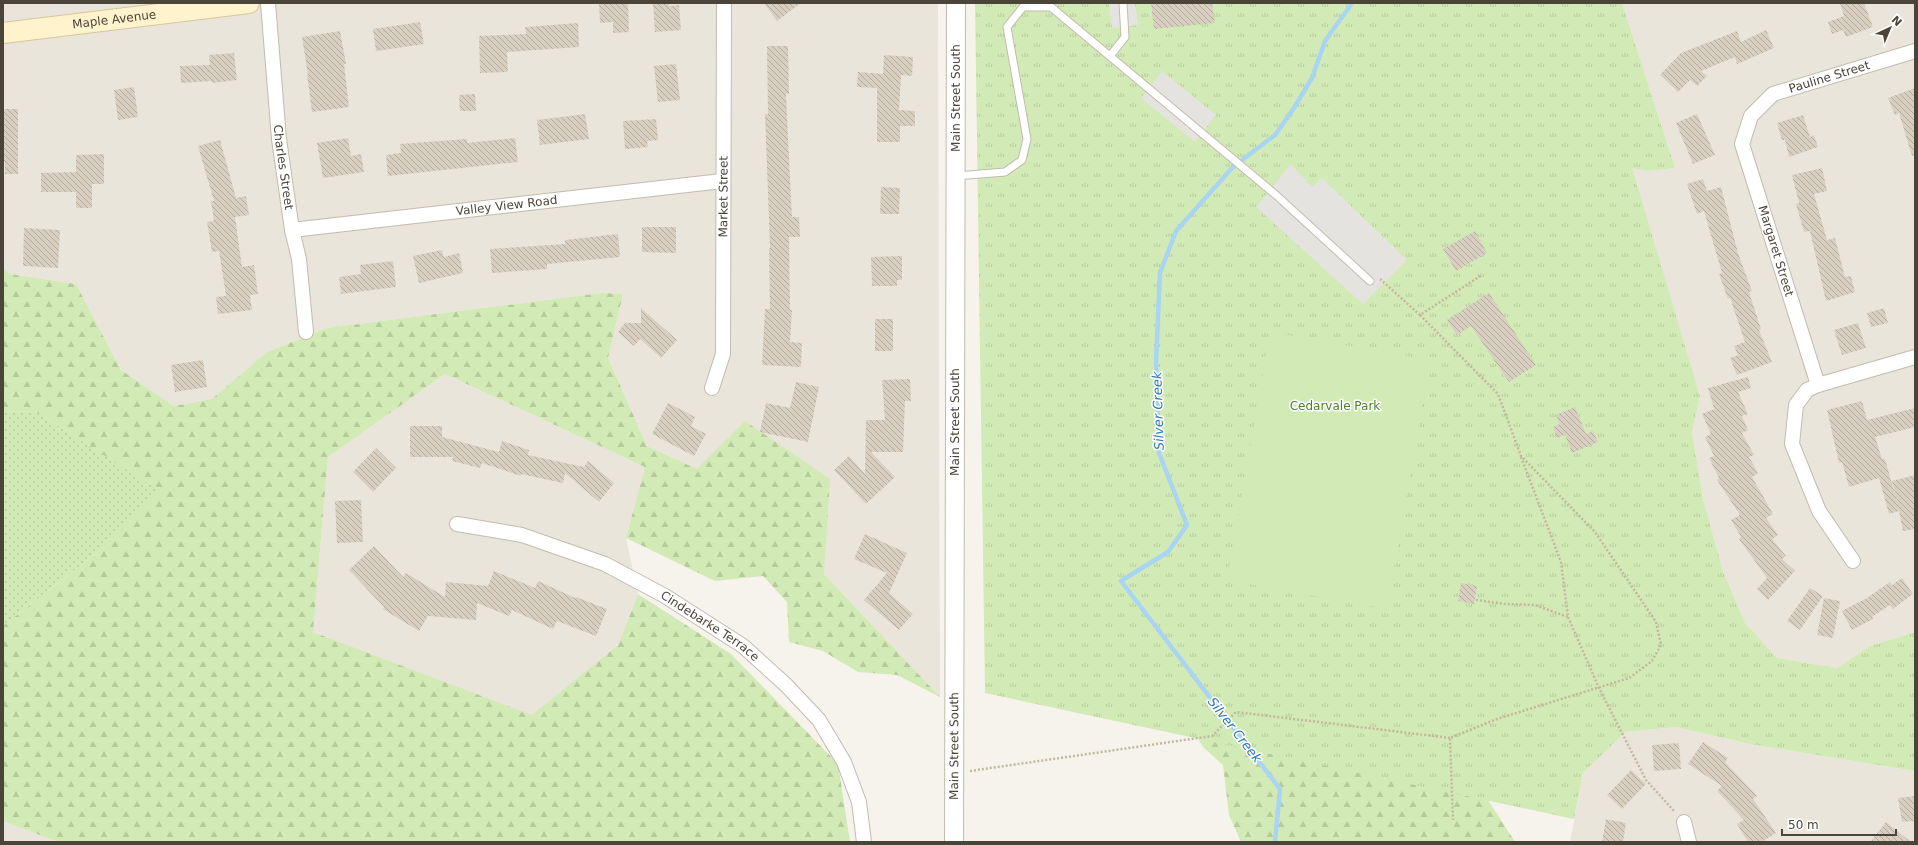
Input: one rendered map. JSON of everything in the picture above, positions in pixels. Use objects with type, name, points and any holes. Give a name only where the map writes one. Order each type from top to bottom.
[{"type":"main road","name":"Maple Avenue","points":[[3,33],[249,3]]},
{"type":"street","name":"Charles Street","points":[[268,3],[278,139],[292,230],[299,259],[306,332]]},
{"type":"street","name":"Market Street","points":[[712,388],[723,354],[722,181],[724,3]]},
{"type":"street","name":"Main Street South","points":[[954,842],[956,3]]},
{"type":"street","name":"Pauline Street","points":[[1751,116],[1773,94],[1915,51]]},
{"type":"street","name":"Margaret Street","points":[[1751,116],[1742,144],[1818,386]]},
{"type":"street","name":"Valley View Road","points":[[292,230],[722,181]]},
{"type":"street","points":[[1853,561],[1819,511],[1792,444],[1796,405],[1807,390],[1915,357]]},
{"type":"street","name":"Cindebarke Terrace","points":[[457,524],[522,534],[605,564],[665,596],[744,646],[786,685],[819,720],[844,762],[859,802],[864,842]]},
{"type":"street","points":[[1684,822],[1689,842]]},
{"type":"lane","points":[[1110,56],[1124,37],[1123,3]]},
{"type":"lane","points":[[955,176],[1005,172],[1022,160],[1027,139],[1007,27],[1023,7],[1051,7],[1224,151],[1373,278]]},
{"type":"path","points":[[1420,315],[1482,275]]},
{"type":"path","points":[[1373,278],[1420,315],[1498,394],[1561,562],[1568,617],[1599,688],[1646,780],[1684,822]]},
{"type":"path","points":[[970,772],[1212,736],[1236,712],[1450,738],[1497,719],[1629,678],[1652,661],[1661,645],[1656,622],[1595,532],[1521,456]]},
{"type":"path","points":[[1476,600],[1505,604],[1535,605],[1568,617]]},
{"type":"path","points":[[1450,738],[1453,820]]},
{"type":"shaded area","points":[[3,3],[938,3],[940,697],[824,574],[829,479],[697,469],[647,446],[608,358],[623,294],[601,293],[327,328],[267,352],[212,399],[174,406],[121,370],[76,284],[10,274],[3,268]]},
{"type":"shaded area","points":[[1109,3],[1135,3],[1138,25],[1112,28]]},
{"type":"shaded area","points":[[1622,3],[1915,3],[1915,632],[1870,646],[1837,668],[1777,658],[1745,623],[1723,571],[1703,499],[1692,432],[1700,396],[1631,167],[1648,171],[1675,168]]},
{"type":"shaded area","points":[[1162,71],[1216,115],[1195,142],[1141,98]]},
{"type":"shaded area","points":[[1291,164],[1312,187],[1322,178],[1407,260],[1363,304],[1256,207]]},
{"type":"shaded area","points":[[445,374],[645,467],[626,538],[638,594],[618,645],[532,716],[313,632],[328,457]]},
{"type":"shaded area","points":[[1676,727],[1750,744],[1915,771],[1915,842],[1570,842],[1583,773],[1624,732]]},
{"type":"shaded area","points":[[3,821],[58,842],[3,842]]},
{"type":"green space","name":"Cedarvale Park","points":[[975,3],[1622,3],[1675,168],[1648,171],[1632,168],[1700,396],[1692,432],[1703,499],[1723,571],[1745,623],[1777,658],[1837,668],[1870,646],[1915,632],[1915,771],[1750,744],[1676,727],[1625,732],[1583,773],[1574,819],[985,693]]},
{"type":"green space","points":[[3,268],[10,274],[76,284],[121,370],[174,406],[212,399],[267,352],[327,328],[601,293],[623,294],[608,358],[647,446],[697,469],[745,421],[830,479],[824,574],[940,697],[897,675],[858,672],[823,651],[789,642],[787,602],[763,576],[715,581],[626,538],[645,467],[445,374],[328,457],[313,632],[532,715],[618,645],[638,594],[731,654],[838,764],[850,842],[58,842],[3,821],[3,626],[108,544],[158,490],[35,411],[3,412]]},
{"type":"green space","points":[[1270,332],[1430,360],[1387,609],[1227,580]]},
{"type":"green space","points":[[35,411],[159,490],[108,544],[3,626],[3,412]]},
{"type":"green space","points":[[1174,698],[1477,783],[1515,842],[1241,842],[1229,815],[1223,765],[1203,747]]},
{"type":"building","points":[[599,3],[628,3],[629,32],[613,33],[613,22],[600,23]]},
{"type":"building","points":[[653,3],[669,3],[669,6],[679,5],[681,30],[655,32]]},
{"type":"building","points":[[764,3],[801,3],[777,21]]},
{"type":"building","points":[[1151,3],[1212,3],[1215,23],[1154,29]]},
{"type":"building","points":[[1840,3],[1864,3],[1873,27],[1846,37],[1843,30],[1832,34],[1828,22],[1844,16]]},
{"type":"building","points":[[420,22],[424,44],[376,51],[373,29]]},
{"type":"building","points":[[578,23],[579,47],[507,52],[508,72],[480,73],[479,36],[526,34],[525,27]]},
{"type":"building","points":[[1766,30],[1774,48],[1737,64],[1735,57],[1701,71],[1707,76],[1697,86],[1690,80],[1678,92],[1660,75],[1681,53],[1737,31],[1741,42]]},
{"type":"building","points":[[340,31],[346,64],[344,64],[349,107],[312,112],[302,37]]},
{"type":"building","points":[[767,46],[788,46],[789,94],[786,94],[792,217],[799,217],[800,237],[789,237],[790,310],[792,310],[790,342],[802,343],[801,367],[762,365],[765,309],[770,309],[770,248],[765,114],[768,114]]},
{"type":"building","points":[[234,53],[237,80],[212,83],[212,81],[181,83],[180,66],[210,65],[209,55]]},
{"type":"building","points":[[884,55],[913,57],[912,76],[901,75],[899,110],[915,111],[915,126],[900,126],[900,142],[877,142],[877,88],[857,87],[858,72],[883,74]]},
{"type":"building","points":[[676,64],[680,100],[658,102],[654,66]]},
{"type":"building","points":[[134,87],[138,117],[118,120],[114,90]]},
{"type":"building","points":[[1915,88],[1915,155],[1912,156],[1899,113],[1895,115],[1888,98]]},
{"type":"building","points":[[475,94],[476,111],[460,111],[459,95]]},
{"type":"building","points":[[3,109],[18,109],[18,174],[5,174],[5,161],[3,161]]},
{"type":"building","points":[[585,114],[589,139],[540,145],[537,120]]},
{"type":"building","points":[[1697,114],[1715,155],[1693,164],[1676,123]]},
{"type":"building","points":[[1803,115],[1810,137],[1814,135],[1818,147],[1789,157],[1785,140],[1782,140],[1777,123]]},
{"type":"building","points":[[656,119],[658,140],[647,141],[648,147],[625,149],[623,121]]},
{"type":"building","points":[[348,138],[351,156],[361,154],[364,172],[323,178],[317,143]]},
{"type":"building","points":[[515,138],[518,162],[388,176],[386,155],[401,153],[400,144],[467,139],[467,143]]},
{"type":"building","points":[[220,140],[236,198],[246,196],[249,215],[235,217],[242,267],[254,265],[258,294],[250,295],[252,310],[218,314],[216,297],[226,296],[219,251],[212,252],[207,222],[214,221],[211,201],[214,201],[198,146]]},
{"type":"building","points":[[104,154],[104,184],[92,184],[92,208],[76,208],[76,192],[41,192],[41,173],[76,172],[76,155]]},
{"type":"building","points":[[1822,168],[1827,191],[1814,194],[1827,240],[1835,238],[1845,277],[1851,276],[1855,292],[1826,301],[1810,231],[1804,232],[1796,204],[1799,203],[1792,175]]},
{"type":"building","points":[[1703,179],[1707,191],[1721,187],[1738,253],[1752,291],[1749,292],[1761,329],[1759,330],[1772,362],[1737,375],[1730,358],[1738,355],[1734,346],[1745,342],[1730,298],[1728,299],[1719,274],[1722,273],[1704,211],[1697,214],[1687,184]]},
{"type":"building","points":[[881,187],[900,188],[899,214],[880,214]]},
{"type":"building","points":[[642,227],[676,227],[676,253],[642,252]]},
{"type":"building","points":[[24,228],[60,230],[58,268],[23,266]]},
{"type":"building","points":[[1475,231],[1487,253],[1456,271],[1443,249]]},
{"type":"building","points":[[618,234],[620,257],[547,264],[547,269],[492,273],[490,249],[565,244],[565,240]]},
{"type":"building","points":[[442,250],[444,257],[459,253],[463,273],[419,283],[413,256]]},
{"type":"building","points":[[902,256],[902,280],[897,280],[897,286],[872,286],[871,257]]},
{"type":"building","points":[[393,261],[396,287],[341,294],[339,277],[361,274],[360,265]]},
{"type":"building","points":[[1489,293],[1536,365],[1509,382],[1471,326],[1457,335],[1447,320]]},
{"type":"building","points":[[641,308],[677,340],[661,358],[640,339],[634,346],[618,332],[625,323],[641,323]]},
{"type":"building","points":[[1884,308],[1888,323],[1871,327],[1867,313]]},
{"type":"building","points":[[875,319],[893,319],[893,351],[875,351]]},
{"type":"building","points":[[1858,323],[1866,348],[1842,355],[1834,330]]},
{"type":"building","points":[[203,360],[207,387],[175,392],[171,365]]},
{"type":"building","points":[[1748,377],[1751,388],[1738,392],[1748,414],[1742,416],[1748,430],[1742,433],[1754,455],[1749,457],[1758,473],[1752,477],[1773,514],[1766,518],[1778,535],[1772,539],[1786,556],[1782,559],[1795,571],[1768,600],[1757,589],[1767,578],[1739,539],[1741,537],[1731,520],[1740,515],[1717,480],[1719,478],[1709,458],[1714,456],[1705,437],[1711,434],[1702,414],[1714,409],[1708,388]]},
{"type":"building","points":[[910,379],[911,401],[905,401],[903,452],[871,452],[895,477],[866,504],[834,470],[849,456],[865,474],[866,420],[885,420],[882,380]]},
{"type":"building","points":[[796,382],[819,387],[808,442],[760,432],[766,403],[790,408]]},
{"type":"building","points":[[1862,401],[1867,420],[1915,408],[1915,427],[1875,437],[1882,459],[1885,459],[1899,508],[1892,481],[1915,475],[1915,529],[1903,531],[1899,511],[1889,514],[1879,478],[1849,487],[1842,462],[1839,463],[1827,410]]},
{"type":"building","points":[[668,403],[695,417],[691,426],[706,434],[694,456],[652,434]]},
{"type":"building","points":[[1575,407],[1586,434],[1593,431],[1598,442],[1572,453],[1565,435],[1557,438],[1553,427],[1560,424],[1556,415]]},
{"type":"building","points":[[410,426],[442,426],[442,437],[499,452],[502,441],[529,450],[528,455],[584,467],[588,461],[614,483],[599,502],[565,473],[563,483],[521,474],[521,476],[482,463],[480,468],[452,461],[453,457],[410,457]]},
{"type":"building","points":[[376,448],[396,468],[373,492],[353,472]]},
{"type":"building","points":[[361,500],[363,542],[337,543],[335,501]]},
{"type":"building","points":[[865,534],[907,553],[889,593],[913,614],[899,630],[864,600],[887,573],[854,559]]},
{"type":"building","points":[[374,546],[403,577],[406,573],[445,597],[446,582],[488,586],[494,571],[535,588],[538,581],[575,598],[576,597],[607,609],[596,636],[557,621],[553,629],[512,610],[509,616],[477,603],[476,620],[428,616],[419,631],[383,609],[384,607],[349,570]]},
{"type":"building","points":[[1902,578],[1913,594],[1893,609],[1890,605],[1872,617],[1873,619],[1852,630],[1842,611],[1867,598],[1890,582],[1892,585]]},
{"type":"building","points":[[1461,583],[1477,586],[1474,604],[1458,601]]},
{"type":"building","points":[[1810,588],[1823,596],[1800,630],[1787,621]]},
{"type":"building","points":[[1824,598],[1840,601],[1833,638],[1817,635]]},
{"type":"building","points":[[1703,742],[1728,758],[1725,762],[1757,796],[1753,799],[1776,833],[1762,842],[1748,842],[1737,824],[1744,820],[1717,791],[1722,786],[1688,764]]},
{"type":"building","points":[[1679,743],[1681,769],[1654,771],[1652,745]]},
{"type":"building","points":[[1631,770],[1646,784],[1622,809],[1607,795]]},
{"type":"building","points":[[1915,796],[1915,821],[1902,822],[1898,798]]},
{"type":"building","points":[[1606,819],[1626,823],[1623,842],[1602,842]]},
{"type":"building","points":[[1886,822],[1911,842],[1870,842]]},
{"type":"waterway","name":"Silver Creek","points":[[1275,842],[1280,789],[1121,581],[1168,552],[1187,525],[1159,453],[1156,362],[1160,273],[1176,231],[1233,167],[1275,135],[1294,108],[1312,78],[1325,41],[1352,3]]}]
